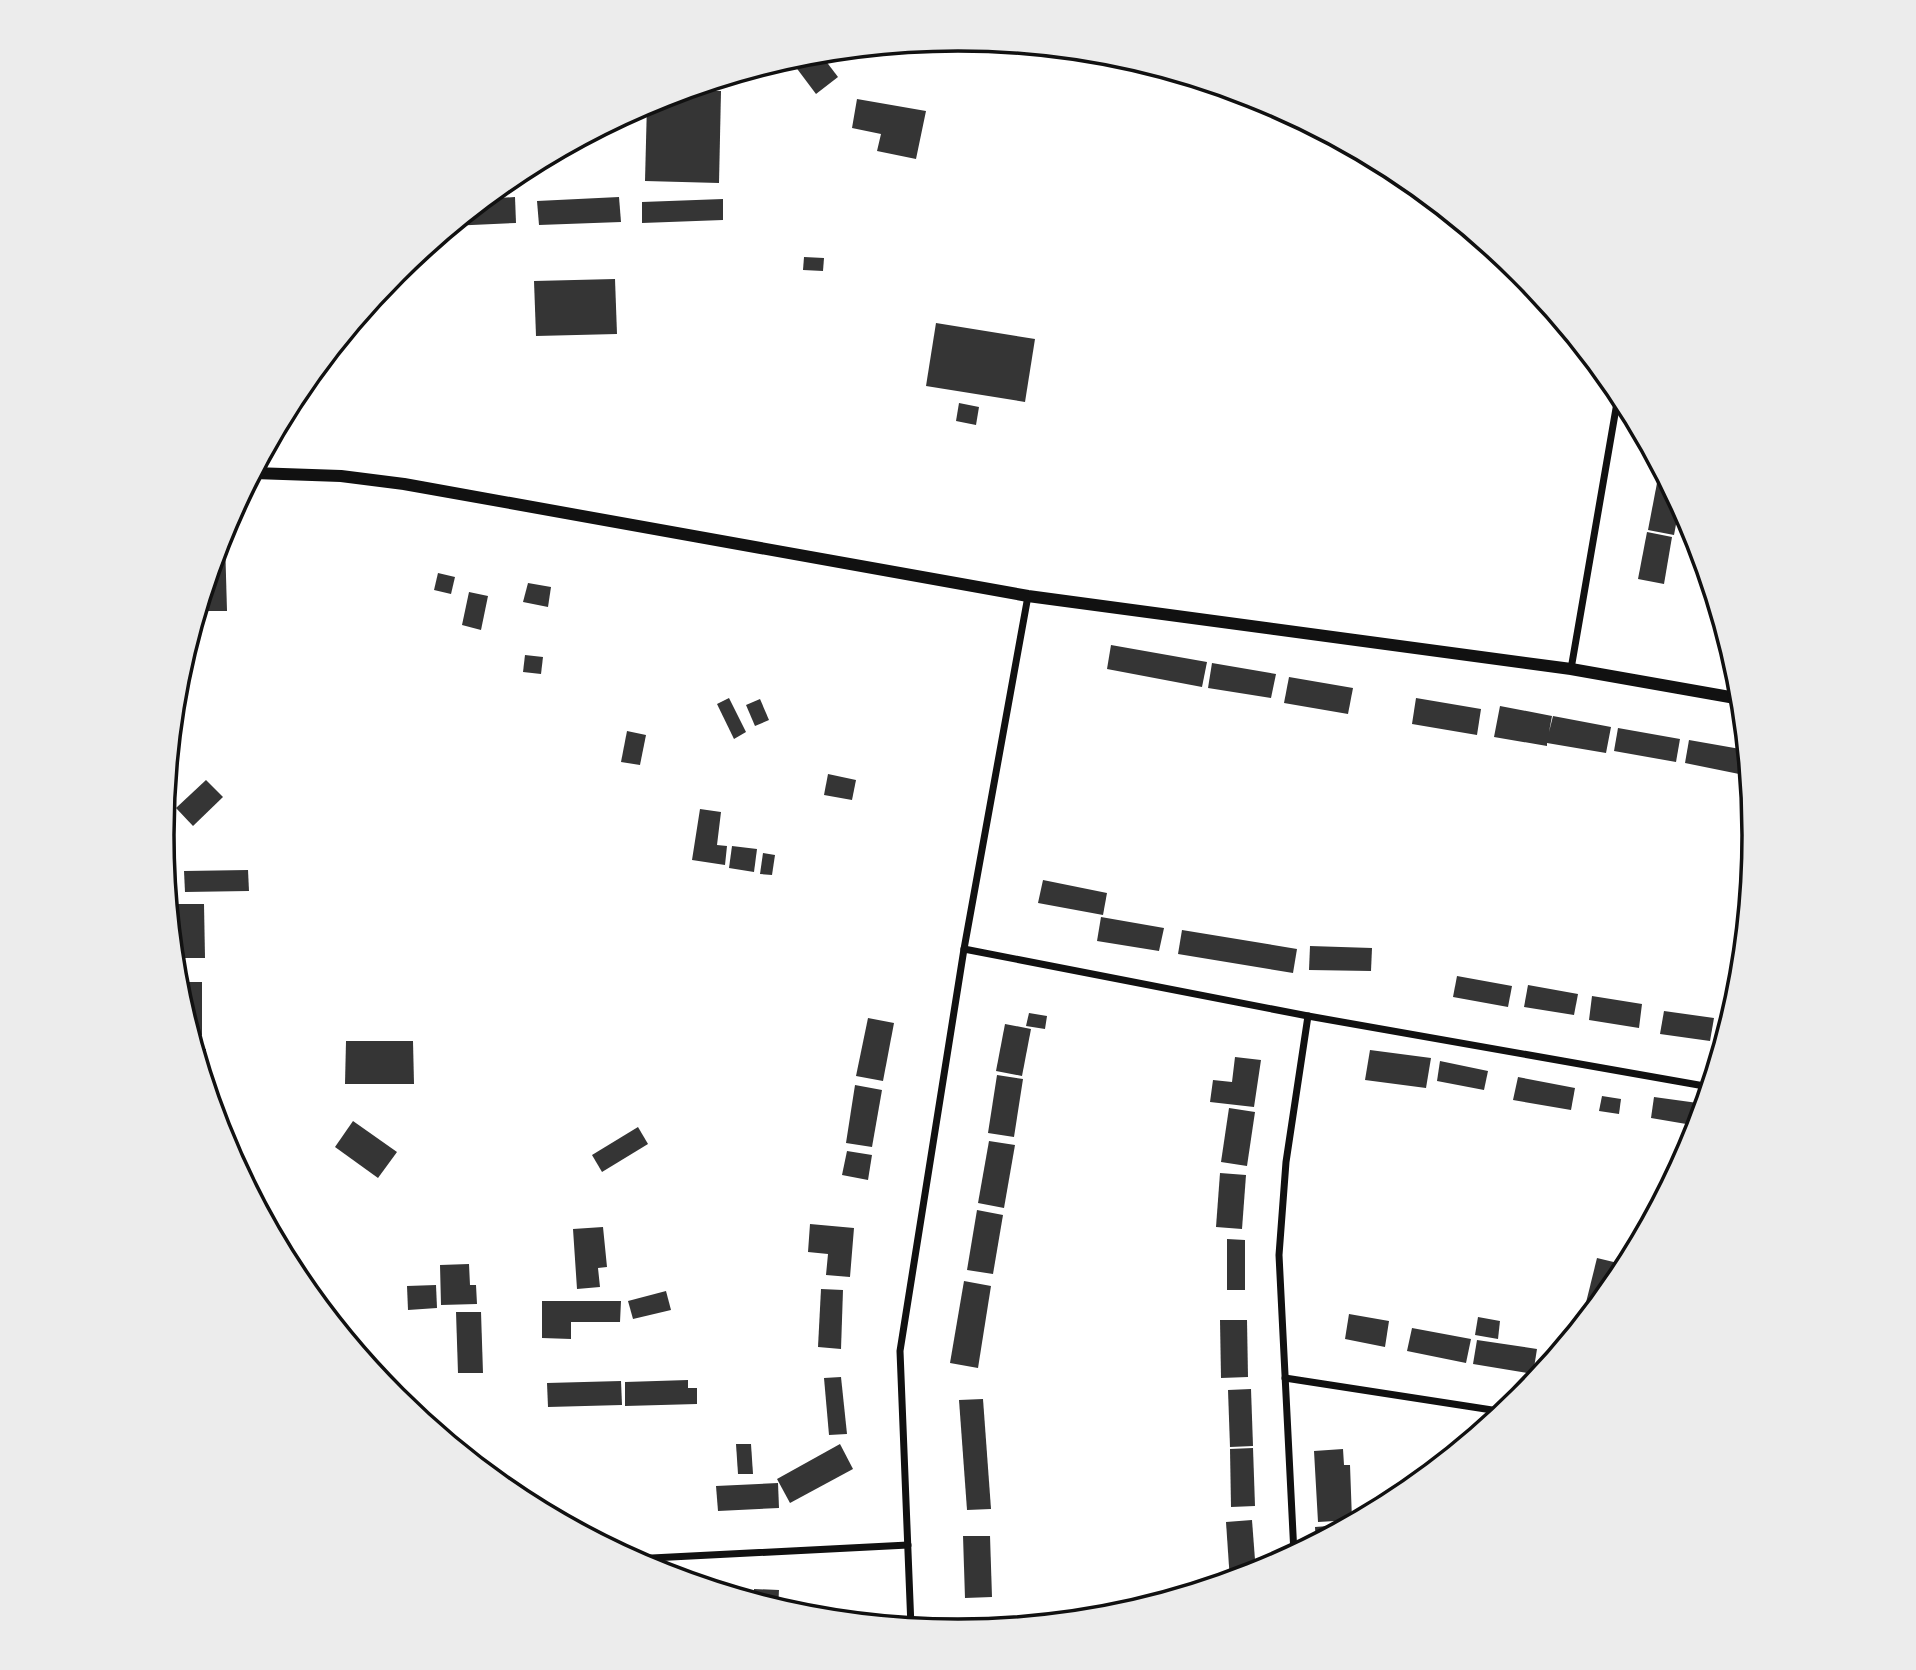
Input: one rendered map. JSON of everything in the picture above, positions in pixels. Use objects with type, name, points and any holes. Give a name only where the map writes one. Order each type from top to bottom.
[{"type":"street","points":[[1571,669],[1616,409]]},
{"type":"street","points":[[263,474],[341,476],[404,484],[1028,596],[1571,669],[1730,697]]},
{"type":"street","points":[[911,1618],[900,1351],[964,949],[1028,596]]},
{"type":"street","points":[[964,949],[1308,1016],[1701,1085]]},
{"type":"street","points":[[1293,1543],[1279,1255],[1281,1206],[1308,1016]]},
{"type":"street","points":[[1285,1378],[1491,1410]]},
{"type":"street","points":[[654,1558],[908,1545]]},
{"type":"building","points":[[827,62],[838,77],[816,94],[796,68]]},
{"type":"building","points":[[721,91],[719,183],[645,181],[647,115],[706,92]]},
{"type":"building","points":[[857,99],[926,111],[916,159],[877,151],[881,134],[852,128]]},
{"type":"building","points":[[515,197],[516,223],[466,225],[481,213],[502,198]]},
{"type":"building","points":[[619,197],[621,222],[539,225],[537,201]]},
{"type":"building","points":[[723,199],[723,220],[642,223],[642,202]]},
{"type":"building","points":[[804,257],[824,258],[823,271],[803,270]]},
{"type":"building","points":[[615,279],[617,334],[536,336],[534,281]]},
{"type":"building","points":[[936,323],[1035,339],[1025,402],[926,386]]},
{"type":"building","points":[[959,403],[979,407],[976,425],[956,421]]},
{"type":"building","points":[[1657,483],[1677,521],[1674,535],[1648,530]]},
{"type":"building","points":[[1647,532],[1672,537],[1664,584],[1638,579]]},
{"type":"building","points":[[225,555],[227,611],[206,611]]},
{"type":"building","points":[[438,573],[455,577],[451,594],[434,590]]},
{"type":"building","points":[[528,583],[551,587],[548,607],[523,602]]},
{"type":"building","points":[[469,592],[488,596],[481,630],[462,625]]},
{"type":"building","points":[[1111,645],[1207,662],[1202,687],[1107,669]]},
{"type":"building","points":[[525,655],[543,657],[541,674],[523,672]]},
{"type":"building","points":[[1212,663],[1276,674],[1271,698],[1208,688]]},
{"type":"building","points":[[1289,677],[1353,688],[1348,714],[1284,703]]},
{"type":"building","points":[[729,698],[746,732],[734,739],[717,704]]},
{"type":"building","points":[[1416,698],[1481,709],[1477,735],[1412,724]]},
{"type":"building","points":[[760,699],[769,720],[755,726],[746,705]]},
{"type":"building","points":[[1500,706],[1552,716],[1549,732],[1553,716],[1611,727],[1606,753],[1494,737]]},
{"type":"building","points":[[1618,728],[1680,739],[1676,762],[1614,751]]},
{"type":"building","points":[[627,731],[646,735],[640,765],[621,762]]},
{"type":"building","points":[[1689,740],[1738,749],[1740,774],[1685,763]]},
{"type":"building","points":[[828,774],[856,780],[852,800],[824,795]]},
{"type":"building","points":[[206,780],[223,797],[193,826],[176,808]]},
{"type":"building","points":[[700,809],[721,812],[717,845],[727,846],[725,865],[692,860]]},
{"type":"building","points":[[732,846],[757,849],[754,872],[729,868]]},
{"type":"building","points":[[763,853],[775,855],[772,875],[760,874]]},
{"type":"building","points":[[248,870],[249,891],[185,892],[184,871]]},
{"type":"building","points":[[1043,880],[1107,893],[1103,915],[1038,903]]},
{"type":"building","points":[[177,904],[204,904],[205,958],[184,958]]},
{"type":"building","points":[[1101,917],[1164,928],[1159,951],[1097,941]]},
{"type":"building","points":[[1182,930],[1297,949],[1293,973],[1178,954]]},
{"type":"building","points":[[1310,946],[1372,948],[1371,971],[1309,970]]},
{"type":"building","points":[[1457,976],[1512,986],[1508,1007],[1453,997]]},
{"type":"building","points":[[188,982],[202,982],[202,1035],[199,1035]]},
{"type":"building","points":[[1528,985],[1578,994],[1574,1015],[1524,1007]]},
{"type":"building","points":[[1592,996],[1642,1004],[1639,1028],[1589,1020]]},
{"type":"building","points":[[1664,1011],[1714,1018],[1710,1041],[1660,1034]]},
{"type":"building","points":[[1029,1013],[1047,1016],[1045,1029],[1026,1026]]},
{"type":"building","points":[[868,1018],[894,1023],[883,1081],[856,1076]]},
{"type":"building","points":[[1005,1024],[1031,1029],[1022,1076],[996,1071]]},
{"type":"building","points":[[346,1041],[413,1041],[414,1084],[345,1084]]},
{"type":"building","points":[[1370,1050],[1431,1058],[1426,1088],[1365,1080]]},
{"type":"building","points":[[1235,1057],[1261,1060],[1254,1107],[1210,1102],[1213,1080],[1232,1082]]},
{"type":"building","points":[[1440,1061],[1488,1071],[1484,1090],[1437,1081]]},
{"type":"building","points":[[997,1075],[1023,1079],[1014,1137],[988,1133]]},
{"type":"building","points":[[1518,1077],[1575,1088],[1571,1110],[1513,1100]]},
{"type":"building","points":[[855,1085],[882,1090],[872,1147],[846,1143]]},
{"type":"building","points":[[1602,1096],[1621,1099],[1619,1114],[1599,1111]]},
{"type":"building","points":[[1654,1097],[1695,1103],[1687,1124],[1651,1118]]},
{"type":"building","points":[[1229,1108],[1255,1112],[1247,1166],[1221,1162]]},
{"type":"building","points":[[353,1121],[397,1152],[378,1178],[335,1147]]},
{"type":"building","points":[[638,1127],[648,1144],[602,1172],[592,1155]]},
{"type":"building","points":[[989,1141],[1015,1145],[1004,1208],[978,1203]]},
{"type":"building","points":[[847,1151],[872,1155],[868,1180],[842,1175]]},
{"type":"building","points":[[1220,1173],[1246,1175],[1242,1229],[1216,1227]]},
{"type":"building","points":[[977,1210],[1003,1215],[993,1274],[967,1270]]},
{"type":"building","points":[[810,1224],[854,1228],[850,1277],[826,1275],[828,1254],[808,1252]]},
{"type":"building","points":[[603,1227],[607,1267],[598,1268],[600,1287],[577,1289],[573,1229]]},
{"type":"building","points":[[1227,1239],[1245,1240],[1245,1290],[1227,1290]]},
{"type":"building","points":[[1597,1258],[1615,1262],[1610,1271],[1586,1304]]},
{"type":"building","points":[[469,1264],[470,1285],[476,1285],[477,1304],[441,1305],[440,1265]]},
{"type":"building","points":[[964,1281],[991,1286],[978,1368],[950,1363]]},
{"type":"building","points":[[436,1285],[437,1308],[408,1310],[407,1286]]},
{"type":"building","points":[[821,1289],[843,1290],[841,1349],[818,1347]]},
{"type":"building","points":[[666,1291],[671,1310],[633,1319],[628,1301]]},
{"type":"building","points":[[542,1301],[621,1301],[620,1322],[571,1322],[571,1339],[542,1338]]},
{"type":"building","points":[[456,1312],[481,1312],[483,1373],[458,1373]]},
{"type":"building","points":[[1349,1314],[1389,1321],[1385,1347],[1345,1339]]},
{"type":"building","points":[[1478,1317],[1500,1321],[1498,1339],[1475,1335]]},
{"type":"building","points":[[1220,1320],[1247,1320],[1248,1377],[1221,1378]]},
{"type":"building","points":[[1412,1328],[1471,1339],[1466,1363],[1407,1351]]},
{"type":"building","points":[[1477,1340],[1537,1349],[1534,1367],[1528,1373],[1473,1364]]},
{"type":"building","points":[[841,1377],[847,1434],[829,1435],[824,1378]]},
{"type":"building","points":[[688,1380],[688,1388],[697,1388],[697,1404],[625,1406],[625,1382]]},
{"type":"building","points":[[621,1381],[622,1405],[548,1407],[547,1383]]},
{"type":"building","points":[[1251,1389],[1253,1446],[1230,1447],[1228,1390]]},
{"type":"building","points":[[983,1399],[991,1509],[967,1510],[959,1400]]},
{"type":"building","points":[[736,1444],[751,1444],[753,1474],[738,1474]]},
{"type":"building","points":[[840,1444],[853,1469],[790,1503],[777,1479]]},
{"type":"building","points":[[1253,1448],[1255,1506],[1231,1507],[1230,1449]]},
{"type":"building","points":[[1343,1449],[1344,1465],[1350,1465],[1352,1513],[1337,1521],[1318,1522],[1314,1451]]},
{"type":"building","points":[[778,1483],[779,1508],[718,1511],[716,1486]]},
{"type":"building","points":[[1252,1520],[1255,1561],[1229,1571],[1226,1522]]},
{"type":"building","points":[[1327,1526],[1315,1532],[1315,1527]]},
{"type":"building","points":[[963,1536],[990,1536],[992,1597],[965,1598]]},
{"type":"building","points":[[754,1589],[779,1590],[779,1598],[755,1593]]}]
